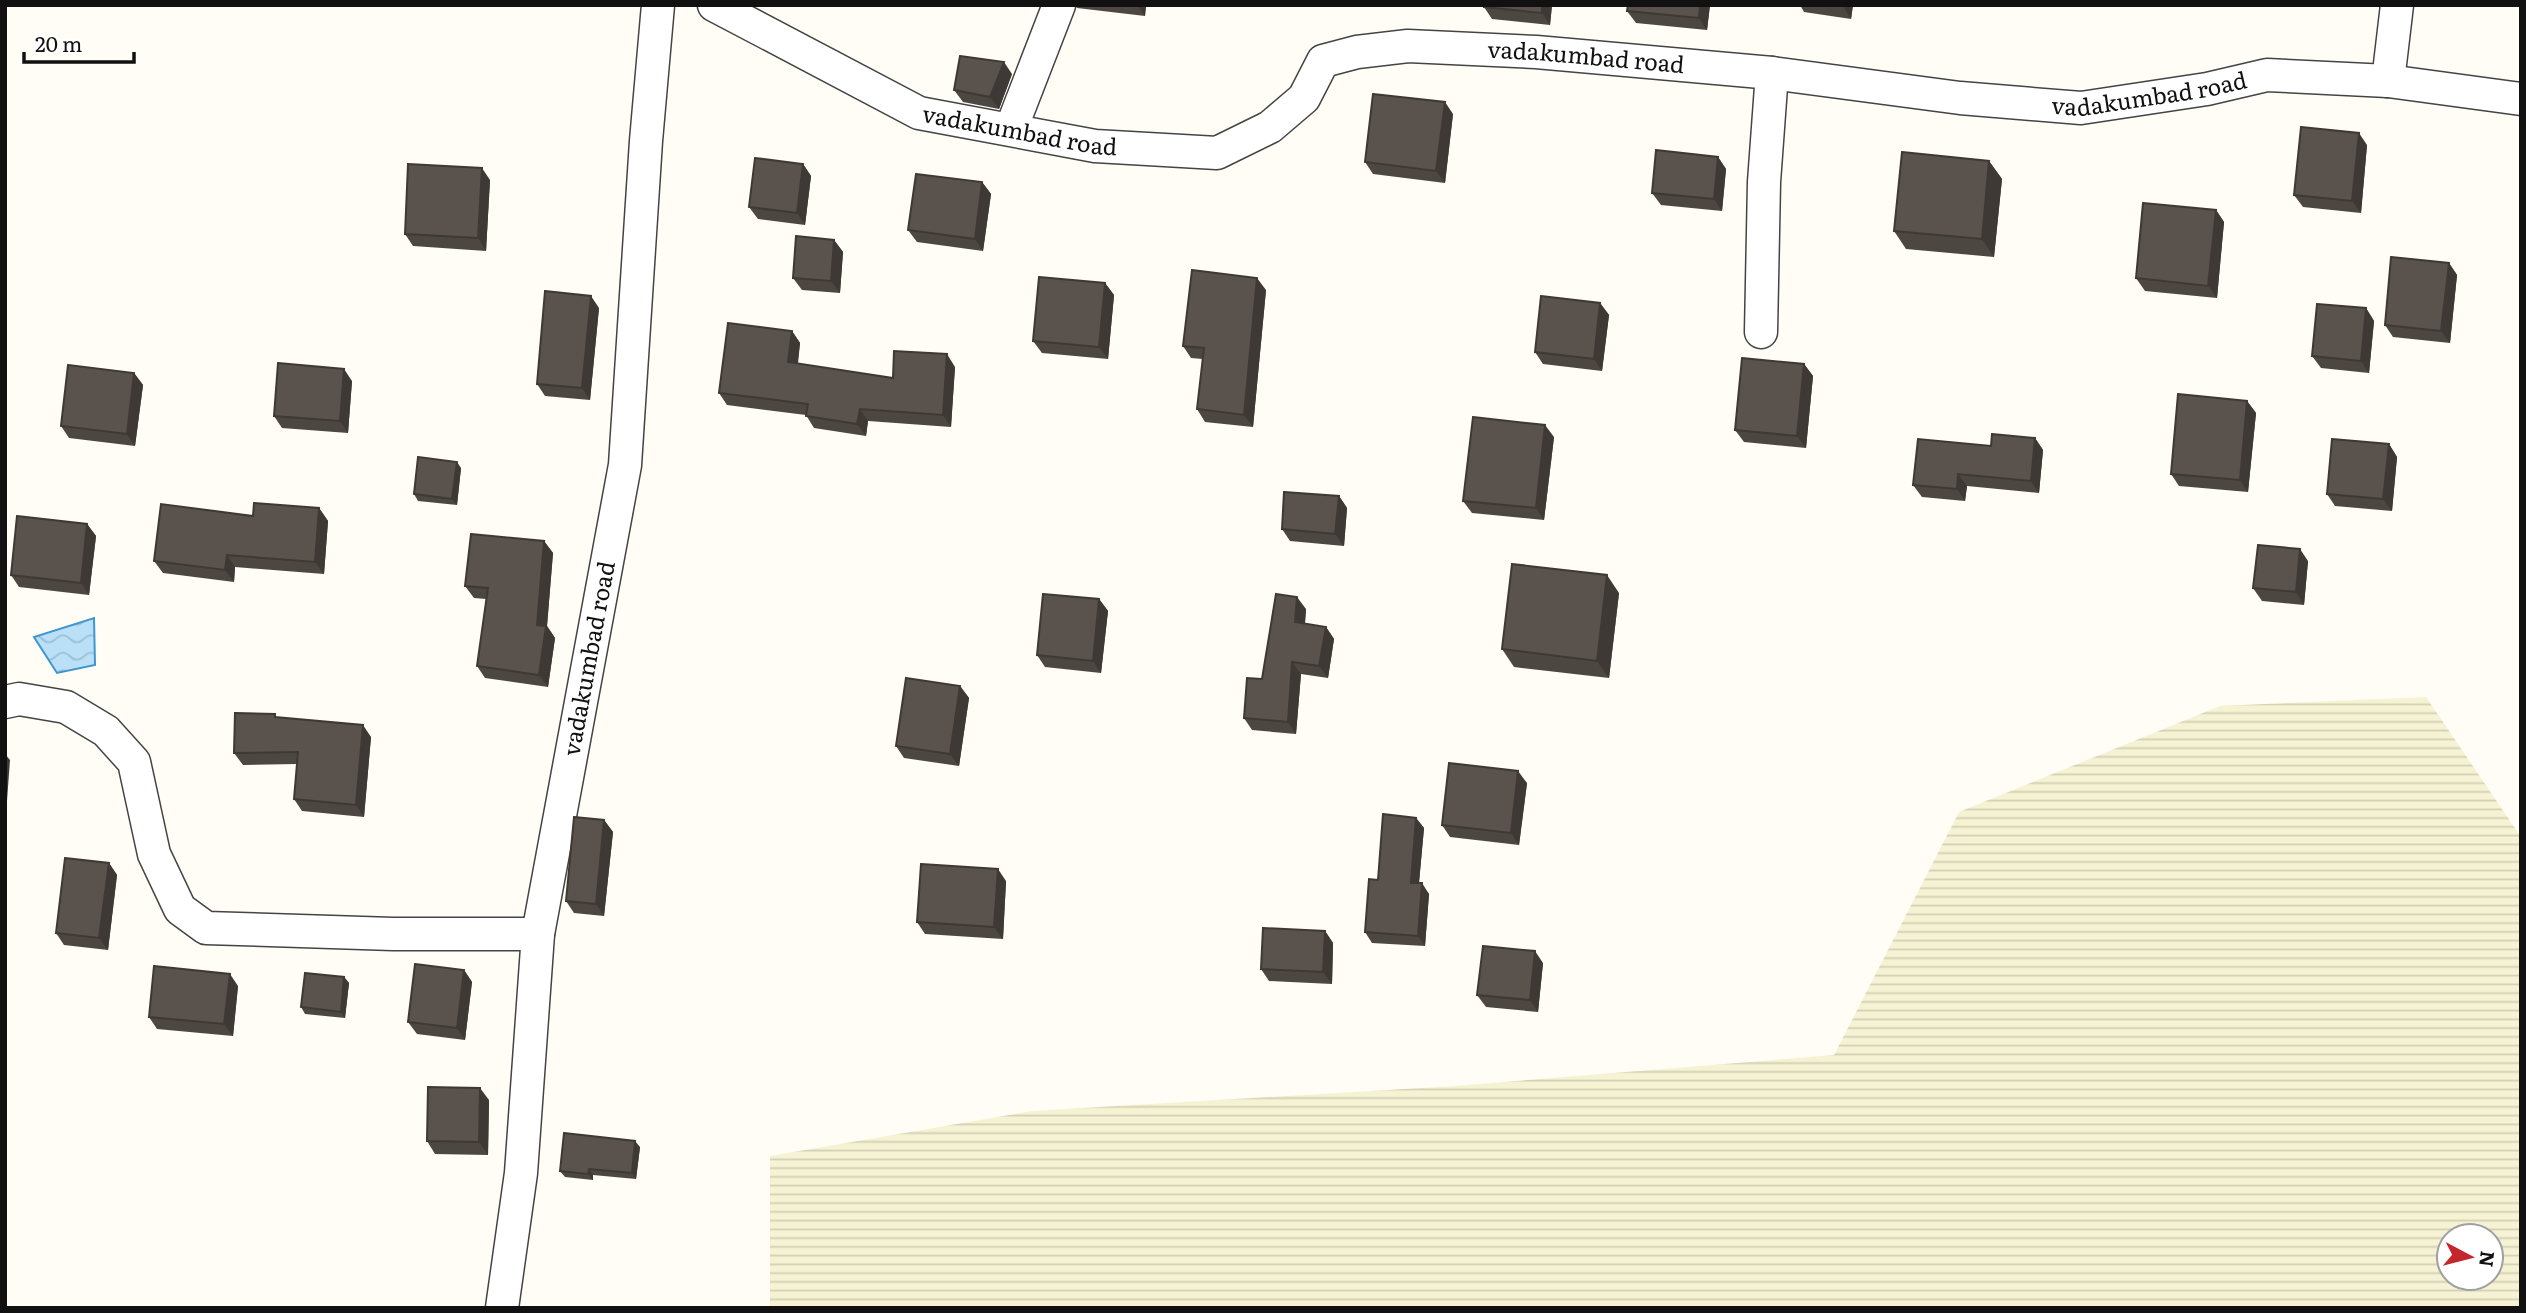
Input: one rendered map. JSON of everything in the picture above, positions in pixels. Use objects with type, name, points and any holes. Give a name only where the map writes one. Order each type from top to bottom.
[{"type":"street","name":"vadakumbad road","points":[[502,1308],[521,1172],[538,934],[625,465],[646,141],[658,5]]},
{"type":"street","name":"vadakumbad road","points":[[715,5],[919,113],[1095,146],[1217,153],[1270,127],[1304,99],[1323,61],[1357,52],[1408,46],[1536,52],[1772,73],[1959,98],[2081,107],[2207,89],[2266,75],[2388,81],[2521,99]]},
{"type":"street","points":[[1011,129],[1059,5]]},
{"type":"street","points":[[2388,81],[2397,5]]},
{"type":"street","points":[[1761,332],[1764,182],[1772,73]]},
{"type":"street","points":[[5,702],[19,699],[66,707],[106,731],[134,762],[154,854],[180,909],[206,928],[538,934]]},
{"type":"shaded area","points":[[2426,697],[2521,837],[2521,1308],[770,1308],[770,1156],[1032,1111],[1455,1086],[1834,1055],[1959,812],[2220,706]]},
{"type":"water","points":[[94,618],[95,665],[57,673],[34,637]]},
{"type":"building","points":[[1542,5],[1542,13],[1484,7]]},
{"type":"building","points":[[1628,5],[1700,5],[1699,18],[1627,11]]},
{"type":"building","points":[[960,56],[1004,62],[990,97],[954,90]]},
{"type":"building","points":[[1373,94],[1445,102],[1436,171],[1365,162]]},
{"type":"building","points":[[2301,127],[2359,133],[2352,201],[2294,195]]},
{"type":"building","points":[[1656,150],[1718,157],[1714,199],[1652,193]]},
{"type":"building","points":[[1902,152],[1989,161],[1982,239],[1894,231]]},
{"type":"building","points":[[755,158],[803,164],[797,213],[749,207]]},
{"type":"building","points":[[408,164],[482,168],[478,238],[405,234]]},
{"type":"building","points":[[916,174],[982,182],[975,239],[908,230]]},
{"type":"building","points":[[2143,203],[2216,210],[2208,286],[2136,278]]},
{"type":"building","points":[[796,236],[834,240],[831,281],[793,278]]},
{"type":"building","points":[[2391,257],[2449,263],[2441,331],[2385,325]]},
{"type":"building","points":[[1192,270],[1257,278],[1244,415],[1197,409],[1204,348],[1183,346]]},
{"type":"building","points":[[1039,277],[1105,283],[1099,347],[1033,341]]},
{"type":"building","points":[[545,291],[591,296],[582,388],[537,384]]},
{"type":"building","points":[[1541,296],[1600,303],[1594,359],[1535,352]]},
{"type":"building","points":[[2317,304],[2366,308],[2361,361],[2312,356]]},
{"type":"building","points":[[728,323],[792,331],[788,362],[893,378],[894,351],[947,354],[943,415],[860,409],[857,424],[806,416],[808,404],[719,393]]},
{"type":"building","points":[[1742,358],[1804,364],[1797,436],[1735,430]]},
{"type":"building","points":[[278,363],[344,369],[340,421],[274,416]]},
{"type":"building","points":[[68,365],[134,373],[127,434],[61,426]]},
{"type":"building","points":[[2178,394],[2247,401],[2240,480],[2171,474]]},
{"type":"building","points":[[1473,417],[1545,425],[1536,508],[1463,501]]},
{"type":"building","points":[[1992,434],[2035,438],[2031,481],[1958,474],[1957,489],[1913,485],[1918,439],[1991,446]]},
{"type":"building","points":[[2332,439],[2389,444],[2383,499],[2327,494]]},
{"type":"building","points":[[418,457],[457,462],[452,499],[414,494]]},
{"type":"building","points":[[1284,492],[1339,496],[1335,534],[1282,529]]},
{"type":"building","points":[[254,503],[319,508],[315,562],[227,555],[225,570],[154,561],[161,504],[253,516]]},
{"type":"building","points":[[17,516],[87,524],[81,583],[11,575]]},
{"type":"building","points":[[471,534],[544,541],[537,625],[546,626],[539,675],[477,666],[488,588],[465,586]]},
{"type":"building","points":[[2258,545],[2300,549],[2296,592],[2253,588]]},
{"type":"building","points":[[1512,564],[1607,575],[1597,661],[1502,649]]},
{"type":"building","points":[[1043,594],[1099,599],[1093,661],[1037,655]]},
{"type":"building","points":[[1276,594],[1297,597],[1295,622],[1326,627],[1319,666],[1292,662],[1288,722],[1244,718],[1247,678],[1262,679]]},
{"type":"building","points":[[906,678],[960,686],[950,754],[896,746]]},
{"type":"building","points":[[235,713],[275,714],[275,717],[363,725],[356,805],[294,799],[298,752],[234,753]]},
{"type":"building","points":[[1449,763],[1518,771],[1511,833],[1442,825]]},
{"type":"building","points":[[1383,814],[1416,818],[1411,883],[1422,883],[1418,936],[1365,932],[1369,879],[1378,880]]},
{"type":"building","points":[[574,817],[604,820],[596,904],[566,901]]},
{"type":"building","points":[[65,858],[109,863],[99,938],[56,933]]},
{"type":"building","points":[[921,864],[998,869],[994,927],[917,922]]},
{"type":"building","points":[[1263,928],[1325,931],[1323,972],[1261,969]]},
{"type":"building","points":[[1483,946],[1535,951],[1530,1000],[1477,995]]},
{"type":"building","points":[[415,964],[464,970],[457,1028],[408,1022]]},
{"type":"building","points":[[154,966],[230,974],[224,1024],[149,1017]]},
{"type":"building","points":[[305,973],[344,977],[341,1012],[301,1007]]},
{"type":"building","points":[[428,1087],[480,1088],[479,1142],[427,1141]]},
{"type":"building","points":[[564,1133],[635,1141],[632,1173],[589,1169],[588,1174],[560,1171]]}]
